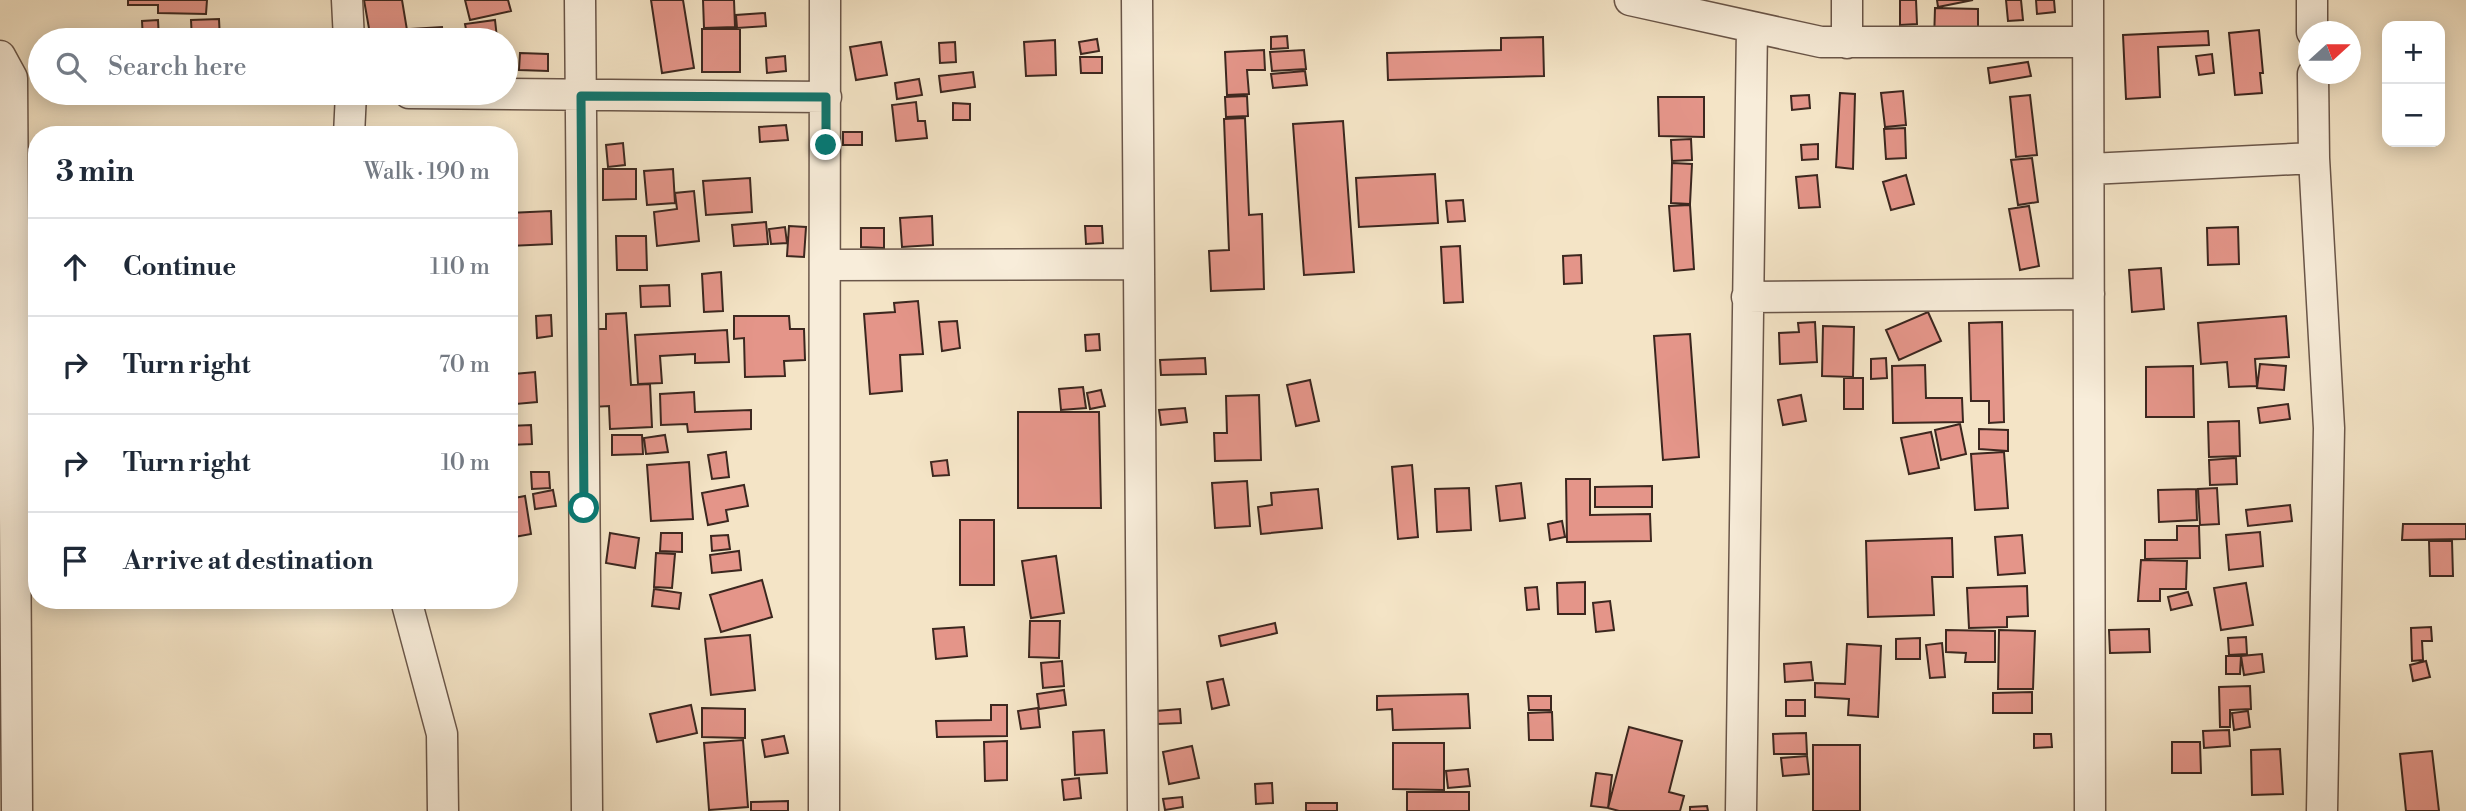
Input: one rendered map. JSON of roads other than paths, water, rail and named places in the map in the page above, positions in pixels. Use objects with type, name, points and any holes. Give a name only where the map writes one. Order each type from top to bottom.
[{"type":"street","points":[[347,0],[348,28]]},
{"type":"street","points":[[580,0],[587,811]]},
{"type":"street","points":[[824,811],[827,265],[825,0]]},
{"type":"street","points":[[1137,0],[1143,811]]},
{"type":"street","points":[[1630,0],[1821,43],[2088,42]]},
{"type":"street","points":[[1847,0],[1847,43]]},
{"type":"street","points":[[2088,0],[2090,811]]},
{"type":"street","points":[[2312,0],[2312,21]]},
{"type":"street","points":[[1741,811],[1752,27]]},
{"type":"street","points":[[0,56],[12,78],[26,401],[17,811]]},
{"type":"street","points":[[2313,84],[2314,158],[2329,428],[2322,811]]},
{"type":"street","points":[[518,95],[826,97]]},
{"type":"street","points":[[349,126],[350,105]]},
{"type":"street","points":[[2090,169],[2314,158]]},
{"type":"street","points":[[827,265],[1139,264]]},
{"type":"street","points":[[1747,297],[2090,295]]},
{"type":"street","points":[[409,609],[442,734],[443,811]]}]
